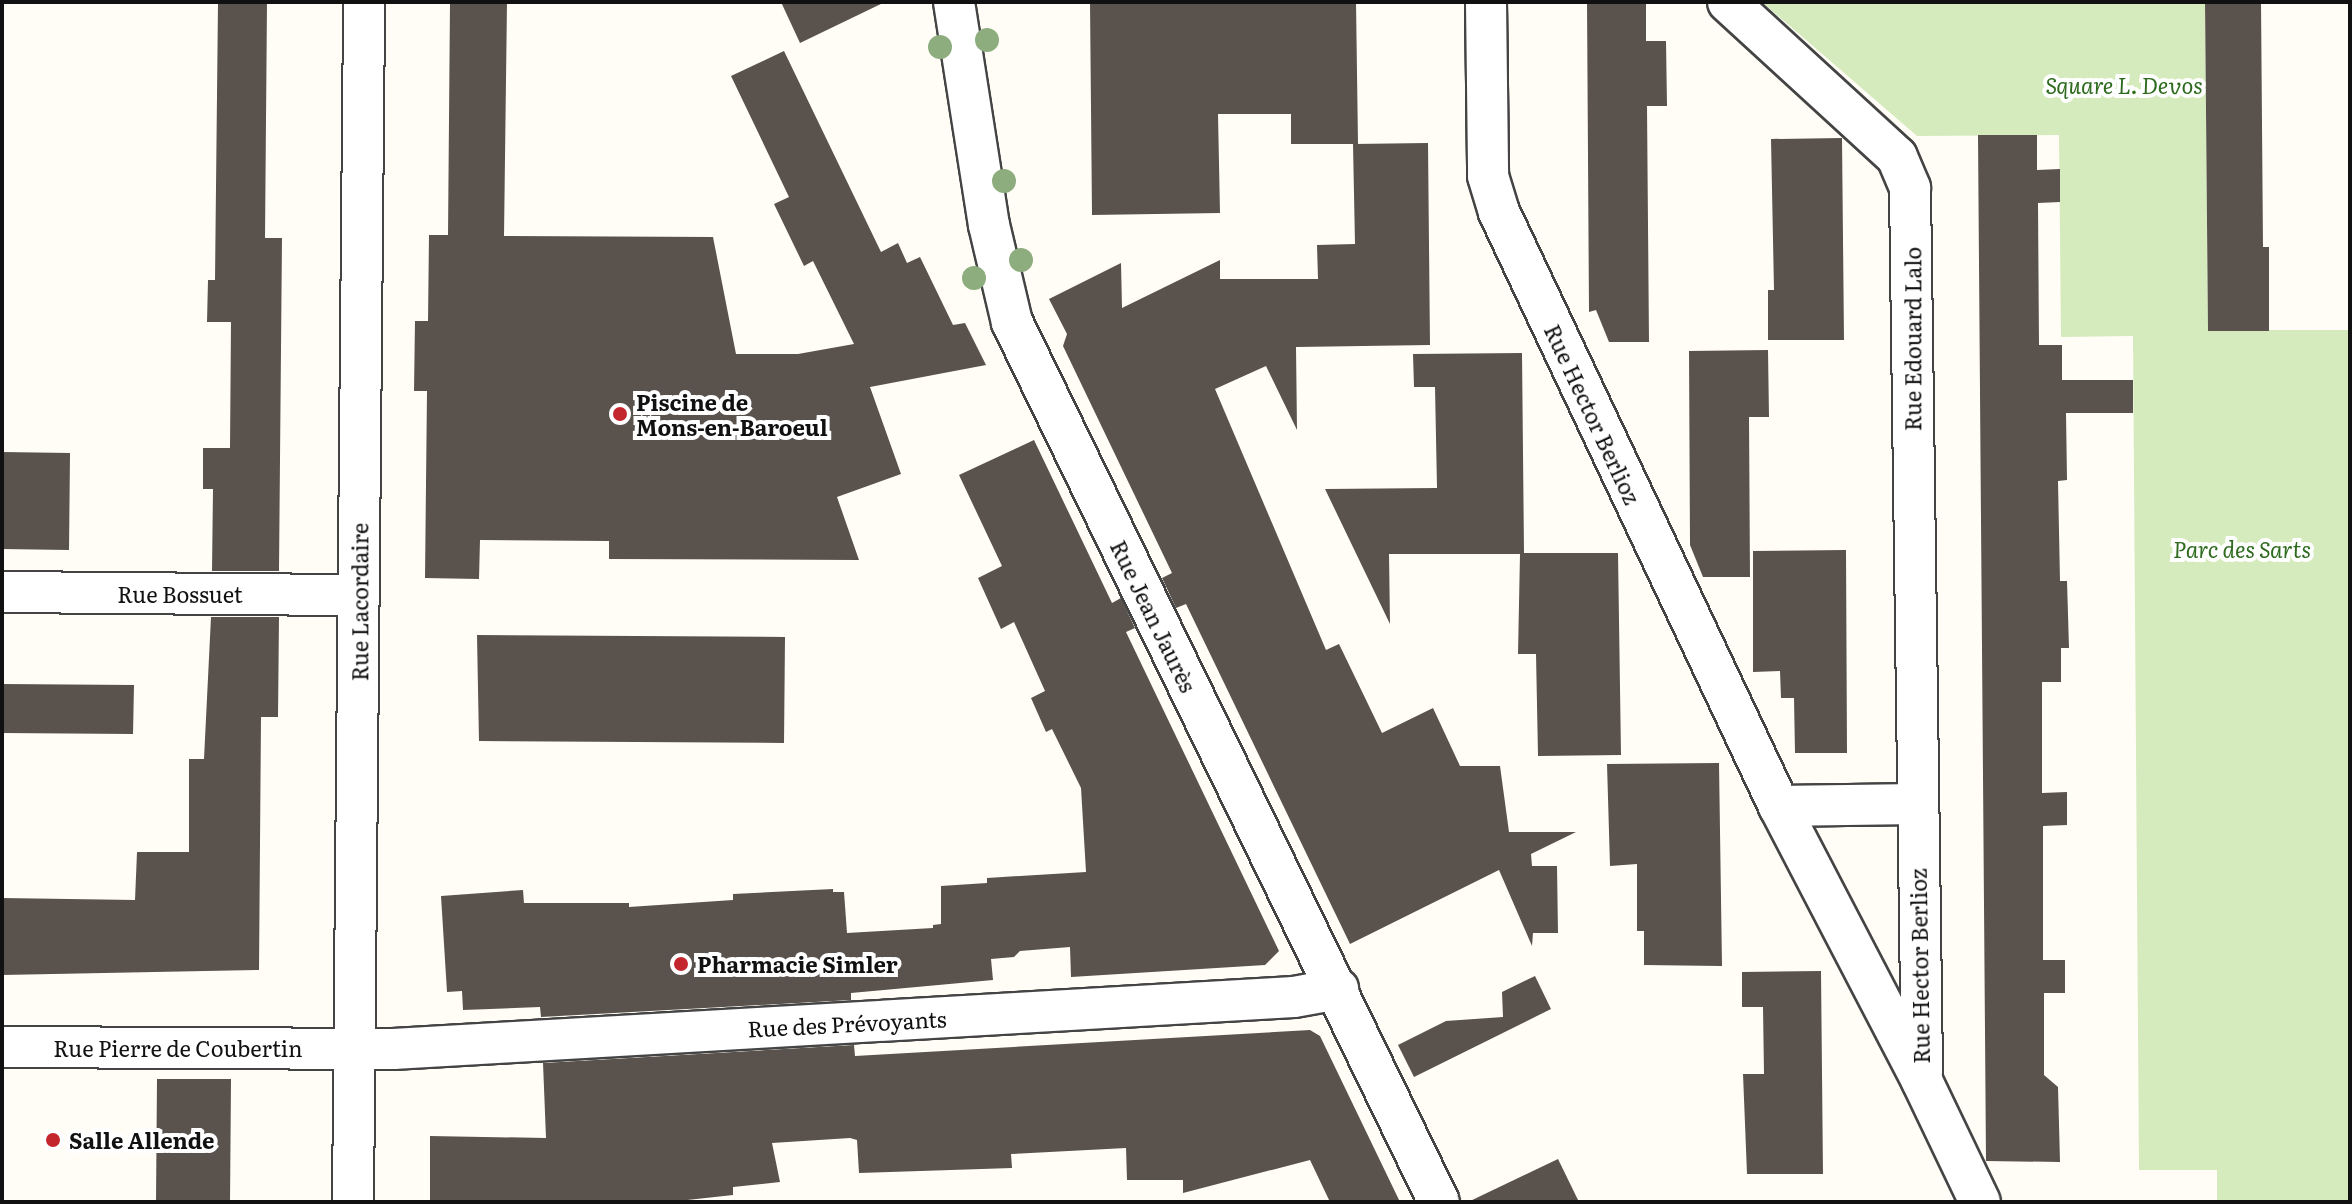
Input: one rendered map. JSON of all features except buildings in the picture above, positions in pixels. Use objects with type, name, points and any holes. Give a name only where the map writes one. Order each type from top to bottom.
[{"type":"street","name":"Rue Lacordaire","points":[[353,1202],[364,2]]},
{"type":"street","name":"Rue Jean Jaurès","points":[[954,2],[994,253],[1012,322],[1439,1202]]},
{"type":"street","name":"Rue Hector Berlioz","points":[[1486,2],[1488,176],[1493,195],[1561,348],[1779,806],[1922,1081],[1980,1202]]},
{"type":"street","name":"Rue Edouard Lalo","points":[[1728,2],[1897,157],[1910,188],[1916,754]]},
{"type":"street","name":"Rue Bossuet","points":[[2,592],[359,595]]},
{"type":"street","name":"Rue Hector Berlioz","points":[[1916,754],[1922,1081]]},
{"type":"street","points":[[1779,806],[1915,804]]},
{"type":"street","name":"Rue des Prévoyants","points":[[355,1050],[1262,999],[1313,995],[1338,989]]},
{"type":"street","name":"Rue Pierre de Coubertin","points":[[2,1047],[355,1050]]},
{"type":"green space","name":"Parc des Sarts","points":[[1762,2],[2205,2],[2208,330],[2350,330],[2350,1202],[2217,1202],[2217,1170],[2139,1170],[2133,336],[2061,337],[2059,135],[1917,136]]},
{"type":"place","name":"Piscine de Mons-en-Baroeul","points":[[620,414]]},
{"type":"place","name":"Pharmacie Simler","points":[[681,964]]},
{"type":"place","name":"Salle Allende","points":[[53,1140]]},
{"type":"park label","name":"Square L. Devos","points":[[2124,85]]}]
